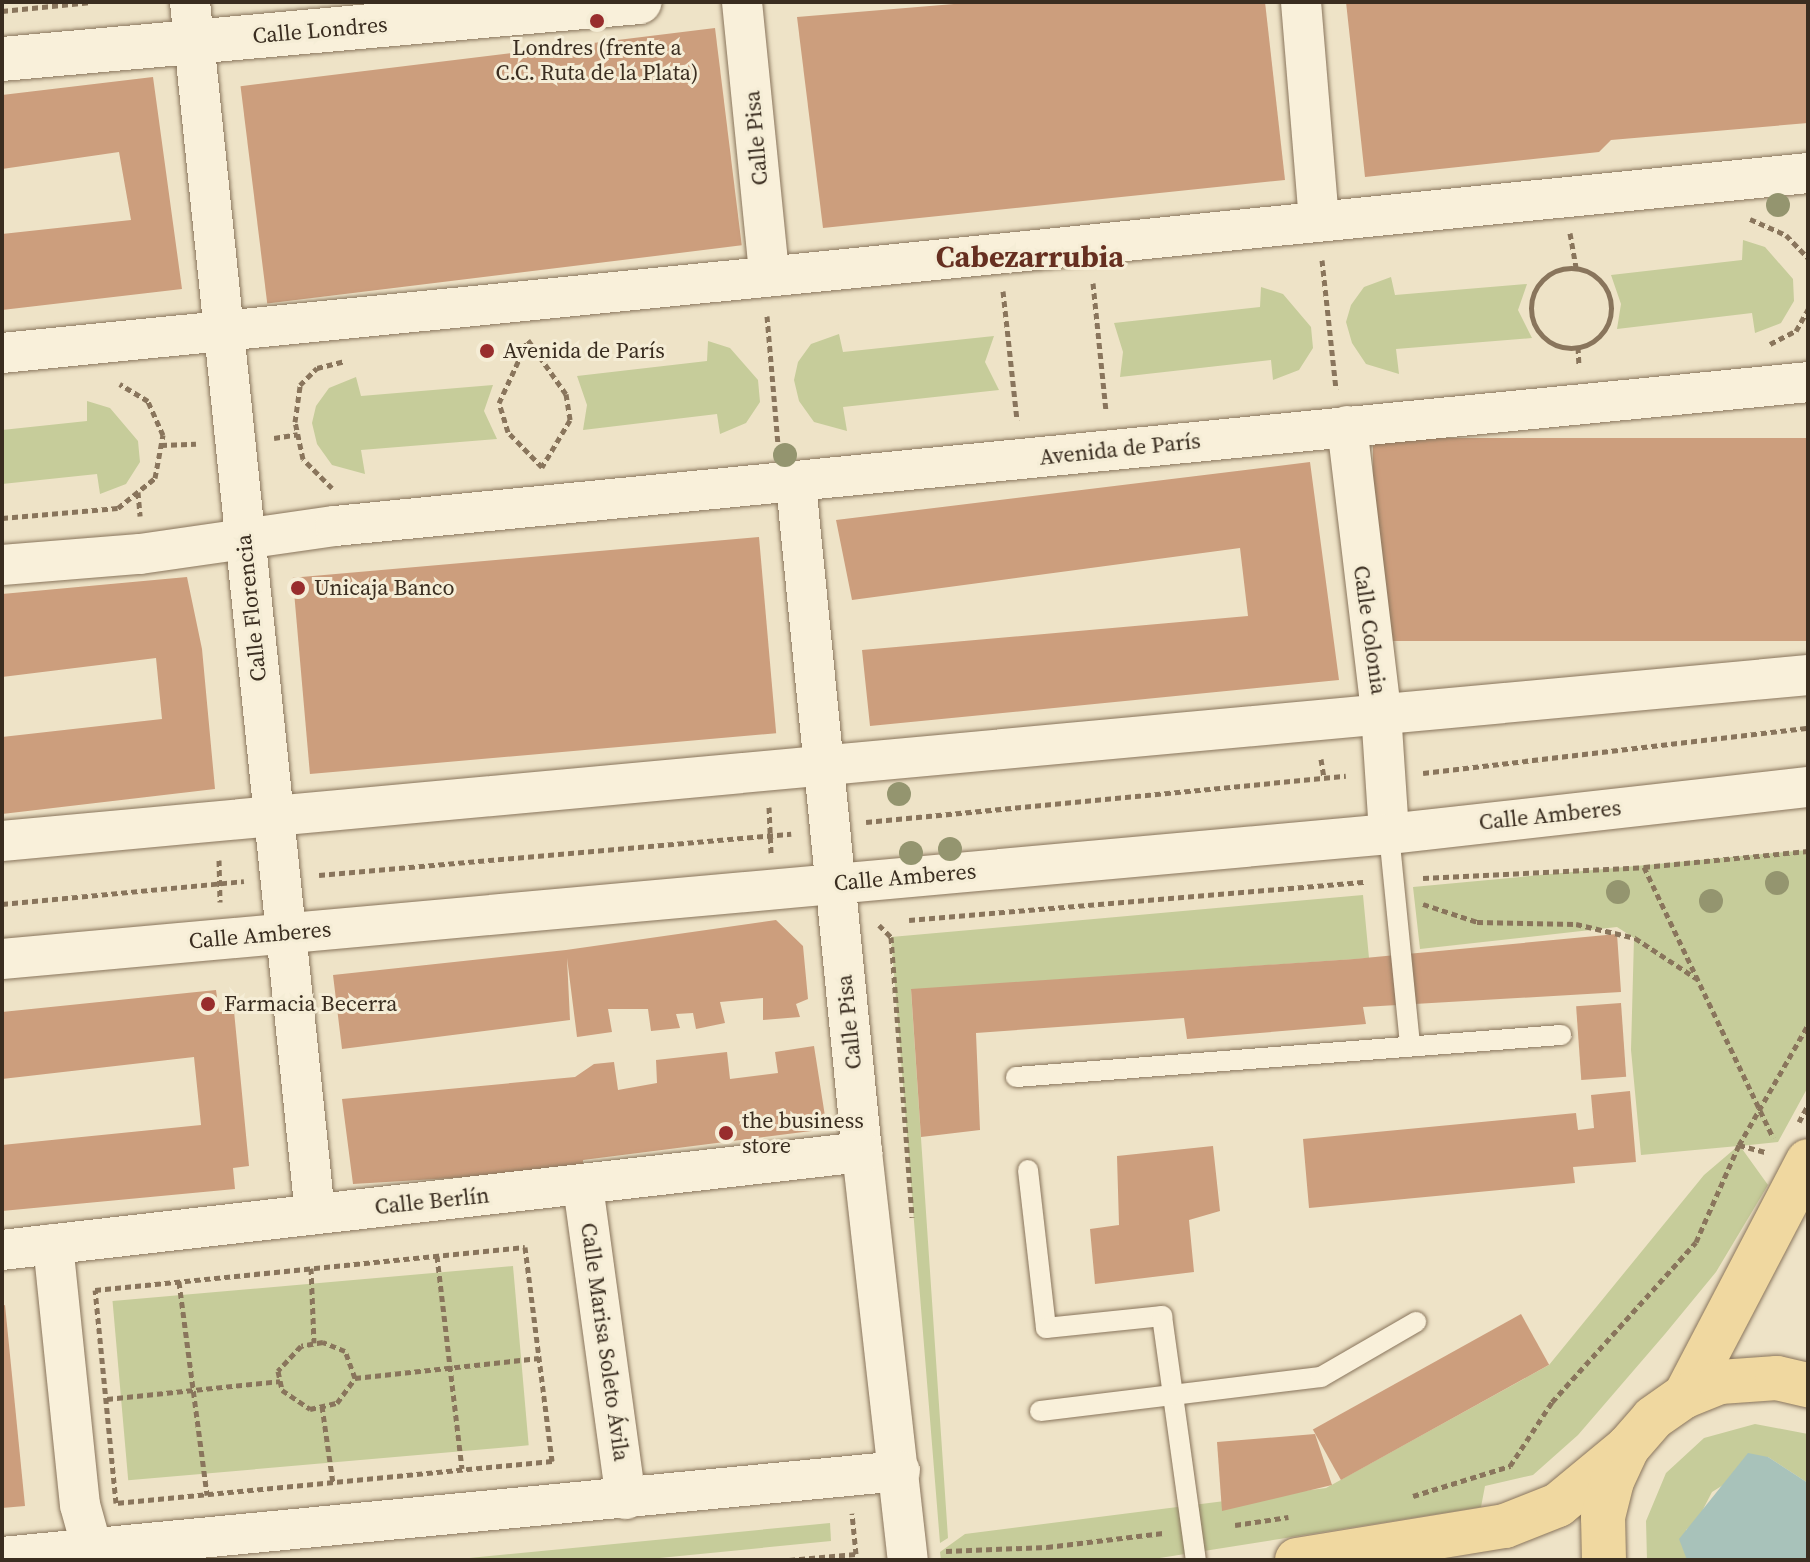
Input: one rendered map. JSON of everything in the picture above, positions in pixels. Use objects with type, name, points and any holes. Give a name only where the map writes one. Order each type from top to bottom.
[{"type":"main road","name":"Calle Londres","points":[[2,59],[192,21],[639,2]]},
{"type":"main road","points":[[1685,1396],[1802,1174]]},
{"type":"main road","points":[[1297,1560],[1505,1526],[1558,1505],[1628,1447],[1653,1418],[1685,1396],[1739,1378],[1777,1378],[1808,1385]]},
{"type":"main road","points":[[1604,1560],[1606,1499],[1628,1447]]},
{"type":"street","name":"Calle Pisa","points":[[742,2],[769,274]]},
{"type":"street","points":[[1301,2],[1320,239]]},
{"type":"street","name":"Calle Florencia","points":[[192,21],[221,328],[315,1213]]},
{"type":"street","points":[[2,353],[221,328],[769,274],[1320,239],[1808,173]]},
{"type":"street","name":"Avenida de París","points":[[2,565],[244,541],[335,526],[796,484],[1345,402],[1808,382]]},
{"type":"street","name":"Calle Colonia","points":[[1345,402],[1381,712],[1389,834]]},
{"type":"street","name":"Calle Pisa","points":[[796,484],[827,765],[835,883],[862,1152],[908,1560]]},
{"type":"street","points":[[2,841],[767,774],[827,765],[1381,712],[1808,675]]},
{"type":"street","name":"Calle Amberes","points":[[2,959],[1389,834],[1808,787]]},
{"type":"street","name":"Calle Berlín","points":[[2,1250],[862,1152]]},
{"type":"street","name":"Calle Marisa Soleto Ávila","points":[[583,1186],[626,1499]]},
{"type":"street","points":[[53,1244],[80,1505],[92,1548]]},
{"type":"street","points":[[2,1557],[900,1471]]},
{"type":"lane","points":[[1389,834],[1410,1044]]},
{"type":"lane","points":[[1016,1077],[1410,1044],[1561,1035]]},
{"type":"lane","points":[[1028,1170],[1046,1328],[1162,1316],[1196,1560]]},
{"type":"lane","points":[[1040,1411],[1321,1377],[1416,1322]]},
{"type":"path","points":[[2,11],[92,2]]},
{"type":"path","points":[[1740,214],[1786,235],[1808,258]]},
{"type":"path","points":[[1554,234],[1585,231]]},
{"type":"path","points":[[1570,232],[1576,268]]},
{"type":"path","points":[[1320,239],[1337,257]]},
{"type":"path","points":[[1307,260],[1320,239]]},
{"type":"path","points":[[1320,239],[1345,402]]},
{"type":"path","points":[[1576,268],[1599,278],[1611,300],[1607,325],[1590,343],[1578,347],[1551,343],[1534,322],[1531,309],[1540,283],[1563,269],[1576,268]]},
{"type":"path","points":[[1078,283],[1108,280]]},
{"type":"path","points":[[1093,282],[1106,413]]},
{"type":"path","points":[[988,293],[1018,290]]},
{"type":"path","points":[[1003,291],[1018,421]]},
{"type":"path","points":[[1761,349],[1796,331],[1808,309]]},
{"type":"path","points":[[755,317],[783,314]]},
{"type":"path","points":[[767,316],[778,445]]},
{"type":"path","points":[[513,342],[544,338]]},
{"type":"path","points":[[528,340],[566,394],[570,420],[542,467]]},
{"type":"path","points":[[528,340],[499,403],[508,432],[542,467]]},
{"type":"path","points":[[1578,347],[1579,367]]},
{"type":"path","points":[[346,486],[331,488],[303,459],[295,422],[300,385],[317,368],[361,358]]},
{"type":"path","points":[[1564,368],[1595,365]]},
{"type":"path","points":[[2,518],[118,508],[155,478],[163,435],[148,401],[127,384],[111,385]]},
{"type":"path","points":[[1322,392],[1345,402]]},
{"type":"path","points":[[1091,414],[1121,411]]},
{"type":"path","points":[[1003,422],[1032,420]]},
{"type":"path","points":[[764,446],[793,443]]},
{"type":"path","points":[[161,445],[200,444]]},
{"type":"path","points":[[527,469],[557,466]]},
{"type":"path","points":[[1414,774],[1808,728]]},
{"type":"path","points":[[767,774],[771,862]]},
{"type":"path","points":[[857,823],[1358,775]]},
{"type":"path","points":[[311,876],[804,832]]},
{"type":"path","points":[[219,848],[220,915]]},
{"type":"path","points":[[1395,887],[1808,851]]},
{"type":"path","points":[[1644,867],[1697,978],[1802,1174]]},
{"type":"path","points":[[2,904],[252,880]]},
{"type":"path","points":[[1395,887],[1477,922],[1576,924],[1644,941],[1697,978]]},
{"type":"path","points":[[1401,1499],[1510,1466],[1552,1402],[1696,1242],[1739,1145],[1808,1025]]},
{"type":"path","points":[[525,1247],[552,1461],[116,1503],[95,1290],[311,1268],[525,1247]]},
{"type":"path","points":[[437,1256],[462,1469]]},
{"type":"path","points":[[311,1268],[314,1343]]},
{"type":"path","points":[[179,1282],[207,1495]]},
{"type":"path","points":[[355,1378],[345,1351],[314,1343],[301,1346],[278,1371],[282,1390],[310,1409],[337,1403],[355,1378],[539,1358]]},
{"type":"path","points":[[106,1400],[280,1381]]},
{"type":"path","points":[[322,1406],[333,1483]]},
{"type":"path","points":[[1235,1525],[1297,1516]]},
{"type":"green space","points":[[1743,240],[1765,247],[1793,279],[1794,301],[1781,323],[1755,333],[1752,313],[1617,329],[1621,304],[1611,275],[1742,260]]},
{"type":"green space","points":[[1391,277],[1395,295],[1527,284],[1518,310],[1532,338],[1396,349],[1399,374],[1366,364],[1352,343],[1346,322],[1351,305],[1364,287]]},
{"type":"green space","points":[[1261,287],[1283,294],[1311,327],[1313,348],[1299,370],[1273,380],[1271,360],[1120,377],[1123,352],[1114,323],[1260,307]]},
{"type":"green space","points":[[839,334],[843,352],[994,336],[985,362],[999,390],[843,407],[847,431],[814,422],[799,401],[794,380],[798,362],[811,344]]},
{"type":"green space","points":[[708,341],[730,348],[758,380],[760,402],[746,423],[720,434],[717,414],[583,430],[587,405],[577,376],[707,361]]},
{"type":"green space","points":[[356,377],[361,396],[493,385],[484,411],[497,439],[361,450],[365,474],[332,465],[317,444],[312,423],[316,406],[329,388]]},
{"type":"green space","points":[[87,401],[110,408],[138,441],[140,462],[126,484],[100,494],[97,474],[2,484],[2,430],[87,421]]},
{"type":"green space","points":[[1808,850],[1808,1087],[1778,1142],[1740,1146],[1768,1185],[1716,1272],[1578,1435],[1533,1475],[1485,1486],[1481,1507],[1147,1560],[941,1560],[940,1552],[965,1534],[1326,1488],[1549,1365],[1704,1175],[1738,1146],[1641,1155],[1631,1050],[1634,938],[1617,927],[1420,949],[1413,887]]},
{"type":"green space","points":[[1363,895],[1369,958],[911,990],[948,1538],[940,1543],[891,937]]},
{"type":"green space","points":[[513,1266],[529,1445],[128,1480],[113,1301]]},
{"type":"green space","points":[[1755,1424],[1808,1434],[1808,1483],[1768,1457],[1712,1492],[1697,1521],[1686,1530],[1687,1560],[1647,1560],[1646,1521],[1666,1473],[1704,1438]]},
{"type":"green space","points":[[830,1523],[831,1541],[639,1560],[449,1560]]},
{"type":"water","points":[[1748,1453],[1768,1457],[1808,1483],[1808,1560],[1687,1560],[1679,1539]]},
{"type":"building","points":[[978,2],[1265,2],[1285,180],[823,228],[797,17]]},
{"type":"building","points":[[1346,2],[1808,2],[1808,123],[1611,140],[1599,152],[1365,177]]},
{"type":"building","points":[[715,28],[742,245],[267,304],[241,86]]},
{"type":"building","points":[[153,77],[182,289],[2,310],[2,234],[131,220],[119,152],[2,169],[2,95]]},
{"type":"building","points":[[1373,438],[1808,438],[1808,641],[1373,641]]},
{"type":"building","points":[[1310,462],[1339,680],[870,726],[862,650],[1248,616],[1240,548],[852,600],[836,520]]},
{"type":"building","points":[[759,537],[776,733],[310,774],[293,578]]},
{"type":"building","points":[[187,577],[202,649],[215,789],[2,814],[2,737],[162,719],[156,658],[2,677],[2,594]]},
{"type":"building","points":[[776,920],[803,946],[808,999],[796,1004],[800,1017],[763,1020],[763,998],[720,1002],[725,1023],[696,1029],[693,1013],[676,1014],[680,1028],[651,1031],[648,1009],[608,1009],[612,1032],[577,1037],[567,958],[570,1020],[342,1049],[333,975],[566,950]]},
{"type":"building","points":[[1617,934],[1621,992],[1363,1007],[1366,1024],[1187,1039],[1184,1018],[976,1033],[980,1130],[921,1137],[911,989],[1354,959]]},
{"type":"building","points":[[216,990],[219,1012],[234,1011],[249,1166],[233,1168],[235,1189],[2,1211],[2,1145],[201,1125],[194,1057],[2,1079],[2,1012]]},
{"type":"building","points":[[1621,1003],[1626,1077],[1581,1080],[1576,1006]]},
{"type":"building","points":[[814,1046],[827,1129],[583,1160],[583,1170],[353,1184],[342,1099],[575,1077],[594,1064],[614,1062],[618,1090],[657,1083],[656,1060],[727,1052],[730,1079],[778,1073],[775,1052]]},
{"type":"building","points":[[1630,1091],[1636,1162],[1573,1167],[1575,1183],[1309,1208],[1303,1139],[1576,1113],[1578,1130],[1594,1128],[1591,1095]]},
{"type":"building","points":[[1213,1146],[1220,1211],[1189,1220],[1194,1272],[1095,1284],[1090,1229],[1119,1225],[1117,1156]]},
{"type":"building","points":[[5,1305],[25,1506],[2,1508],[2,1306]]},
{"type":"building","points":[[1521,1314],[1549,1365],[1341,1480],[1313,1429]]},
{"type":"building","points":[[1315,1434],[1332,1485],[1222,1511],[1217,1442]]},
{"type":"place","name":"Londres (frente a C.C. Ruta de la Plata)","points":[[597,21]]},
{"type":"place","name":"Avenida de París","points":[[487,351]]},
{"type":"place","name":"Unicaja Banco","points":[[298,588]]},
{"type":"place","name":"Farmacia Becerra","points":[[208,1004]]},
{"type":"place","name":"the business store","points":[[726,1133]]},
{"type":"district","name":"Cabezarrubia","points":[[1030,257]]}]
